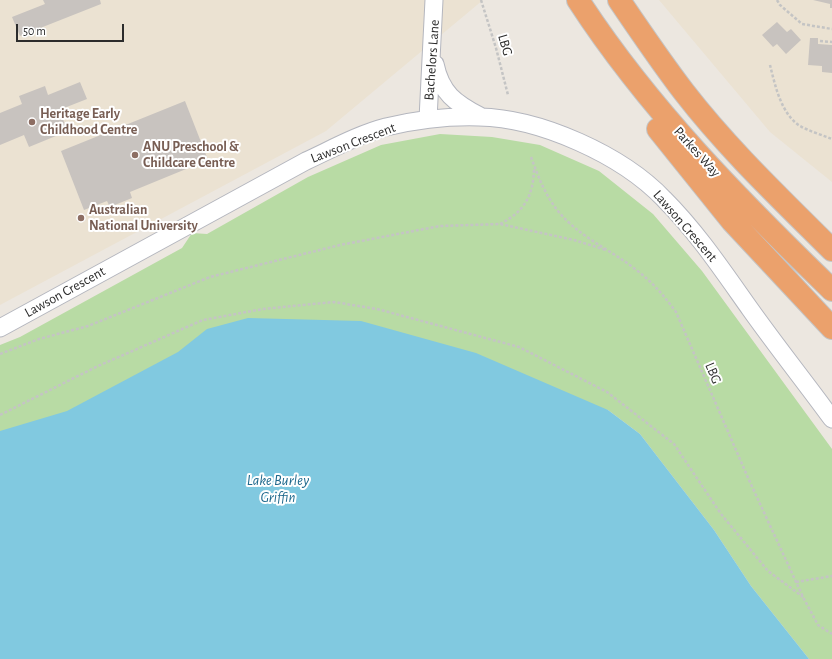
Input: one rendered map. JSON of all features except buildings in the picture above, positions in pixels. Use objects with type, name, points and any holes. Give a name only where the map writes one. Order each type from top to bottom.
[{"type":"highway","name":"Parkes Way","points":[[578,0],[599,33],[648,97],[683,138],[742,200],[832,290]]},
{"type":"highway","name":"Parkes Way","points":[[619,0],[684,93],[760,179],[832,250]]},
{"type":"highway","points":[[599,33],[639,102],[700,184],[770,263],[832,328]]},
{"type":"highway","points":[[760,179],[832,228]]},
{"type":"street","name":"Bachelors Lane","points":[[428,119],[434,0]]},
{"type":"street","points":[[432,52],[438,79],[445,91],[455,101],[480,116]]},
{"type":"street","name":"Lawson Crescent","points":[[0,328],[306,161],[385,128],[428,119],[480,116],[518,122],[557,133],[594,149],[632,171],[664,198],[714,257],[762,327],[832,419]]},
{"type":"path","name":"LBG","points":[[481,0],[496,48],[508,95]]},
{"type":"path","points":[[777,0],[780,5],[802,24],[832,29]]},
{"type":"path","points":[[820,41],[832,42]]},
{"type":"path","points":[[770,65],[777,90],[786,111],[799,125],[832,139]]},
{"type":"path","name":"LBG","points":[[531,157],[543,189],[557,211],[574,228],[643,275],[662,293],[676,312],[749,480],[803,597],[818,625],[832,634]]},
{"type":"path","points":[[500,224],[523,208],[530,196],[534,184],[534,166]]},
{"type":"path","points":[[0,354],[39,339],[88,326],[210,277],[340,245],[440,226],[500,224],[574,240],[606,250]]},
{"type":"path","points":[[0,415],[98,366],[203,320],[262,309],[334,302],[377,309],[519,347],[607,392],[674,444],[721,514],[763,565],[803,597]]},
{"type":"path","points":[[796,582],[832,576]]},
{"type":"shaded area","name":"Australian National University","points":[[0,0],[483,0],[326,131],[0,305]]},
{"type":"shaded area","points":[[659,0],[832,0],[832,182],[770,132]]},
{"type":"green space","points":[[440,134],[492,137],[540,145],[599,171],[653,214],[702,271],[832,449],[832,659],[809,659],[751,586],[714,530],[640,434],[608,410],[164,367],[0,443],[0,345],[20,337],[182,248],[192,233],[207,234],[308,177],[381,145]]},
{"type":"water","name":"Lake Burley Griffin","points":[[248,318],[361,321],[476,353],[608,410],[640,434],[714,530],[751,586],[809,659],[0,659],[0,431],[67,411],[178,352],[207,329]]},
{"type":"place","name":"Heritage Early Childhood Centre","points":[[32,122]]},
{"type":"place","name":"ANU Preschool & Childcare Centre","points":[[135,155]]},
{"type":"place","name":"Australian National University","points":[[81,218]]}]
